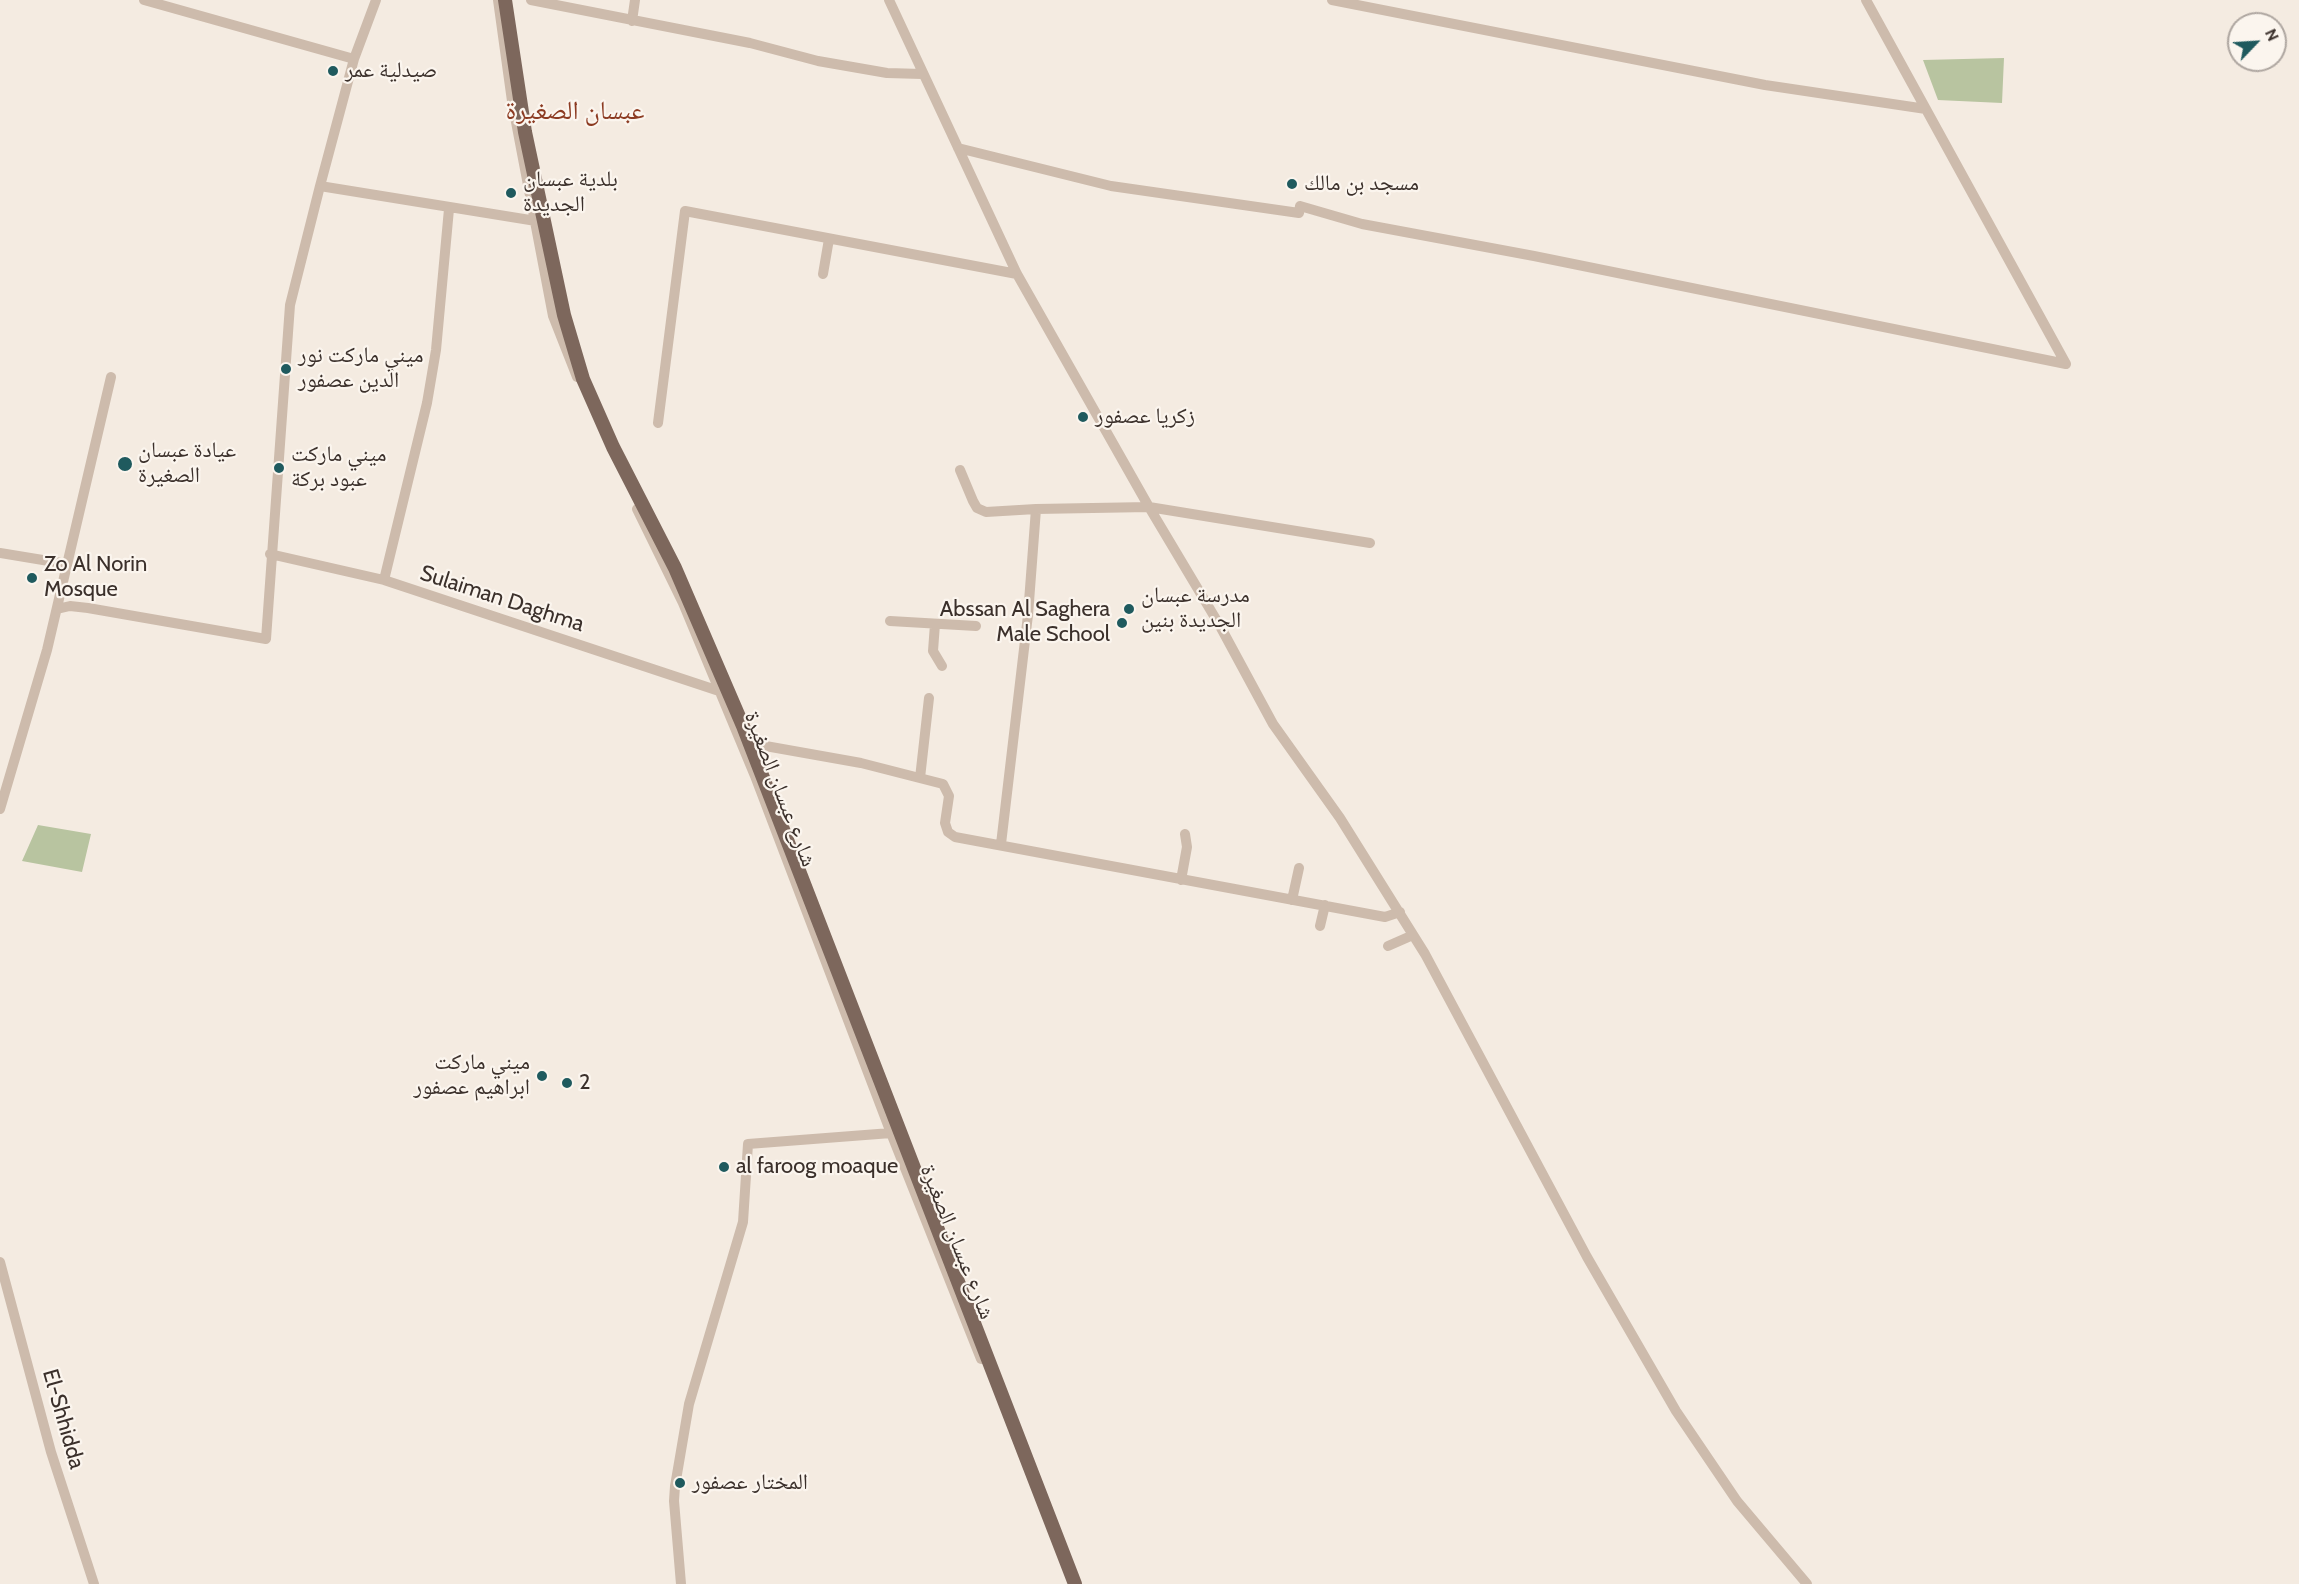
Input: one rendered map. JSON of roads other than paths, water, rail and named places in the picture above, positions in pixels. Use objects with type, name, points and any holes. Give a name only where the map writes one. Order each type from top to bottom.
[{"type":"main road","name":"شارع عبسان الصغيرة","points":[[505,0],[525,132],[564,315],[583,379],[613,447],[675,568],[1075,1584]]},
{"type":"street","points":[[144,0],[354,59]]},
{"type":"street","points":[[57,609],[70,606],[88,608],[266,639],[270,554],[280,467],[290,305],[354,59],[376,0]]},
{"type":"street","name":"شارع عبسان الصغيرة","points":[[498,0],[512,101],[556,325],[592,416],[683,603],[719,691],[745,742],[891,1133],[1069,1584]]},
{"type":"street","points":[[531,0],[750,43],[818,61],[887,73],[922,74]]},
{"type":"street","points":[[632,21],[635,0]]},
{"type":"street","points":[[889,0],[1017,274],[1149,507],[1220,626],[1273,724],[1340,818],[1400,912],[1538,1162],[1592,1266],[1706,1458],[1737,1501],[1807,1584]]},
{"type":"street","points":[[1332,0],[1765,85],[1926,109]]},
{"type":"street","points":[[958,148],[1111,186],[1299,213],[1300,206],[1362,224],[1534,256],[2066,364],[1866,0]]},
{"type":"street","points":[[320,186],[536,221]]},
{"type":"street","points":[[384,579],[428,403],[437,340],[449,208]]},
{"type":"street","points":[[658,423],[685,211],[1017,274]]},
{"type":"street","points":[[823,274],[829,239]]},
{"type":"street","points":[[0,809],[57,609],[111,377]]},
{"type":"street","points":[[960,470],[973,501],[986,512],[1149,507],[1370,543]]},
{"type":"street","points":[[1000,844],[1028,615],[1036,509]]},
{"type":"street","points":[[0,553],[67,564]]},
{"type":"street","name":"Sulaiman Daghma","points":[[270,554],[384,579],[719,691]]},
{"type":"street","points":[[890,621],[976,626]]},
{"type":"street","points":[[935,624],[933,651],[942,666]]},
{"type":"street","points":[[920,778],[929,698]]},
{"type":"street","points":[[745,742],[861,763],[938,782],[948,789],[945,823],[952,835],[1385,917],[1400,912]]},
{"type":"street","points":[[1181,880],[1186,848],[1185,834]]},
{"type":"street","points":[[1292,900],[1299,868]]},
{"type":"street","points":[[1320,926],[1325,905]]},
{"type":"street","points":[[1388,946],[1413,935]]},
{"type":"street","points":[[681,1584],[674,1502],[675,1486],[689,1404],[743,1221],[748,1144],[891,1133]]},
{"type":"street","name":"El-Shhidda","points":[[0,1262],[51,1452],[94,1584]]},
{"type":"place","name":"صيدلية عمر","points":[[333,71]]},
{"type":"place","name":"مسجد بن مالك","points":[[1292,184]]},
{"type":"place","name":"بلدية عبسان الجديدة","points":[[511,193]]},
{"type":"place","name":"ميني ماركت نور الدين عصفور","points":[[286,369]]},
{"type":"place","name":"زكريا عصفور","points":[[1083,417]]},
{"type":"place","name":"عيادة عبسان الصغيرة","points":[[125,464]]},
{"type":"place","name":"ميني ماركت عبود بركة","points":[[279,468]]},
{"type":"place","name":"Zo Al Norin Mosque","points":[[32,578]]},
{"type":"place","name":"مدرسة عبسان الجديدة بنين","points":[[1129,609]]},
{"type":"place","name":"Abssan Al Saghera Male School","points":[[1122,623]]},
{"type":"place","name":"ميني ماركت ابراهيم عصفور","points":[[542,1076]]},
{"type":"place","name":"2","points":[[567,1083]]},
{"type":"place","name":"al faroog moaque","points":[[724,1167]]},
{"type":"place","name":"المختار عصفور","points":[[680,1483]]},
{"type":"district","name":"عبسان الصغيرة","points":[[575,111]]}]
